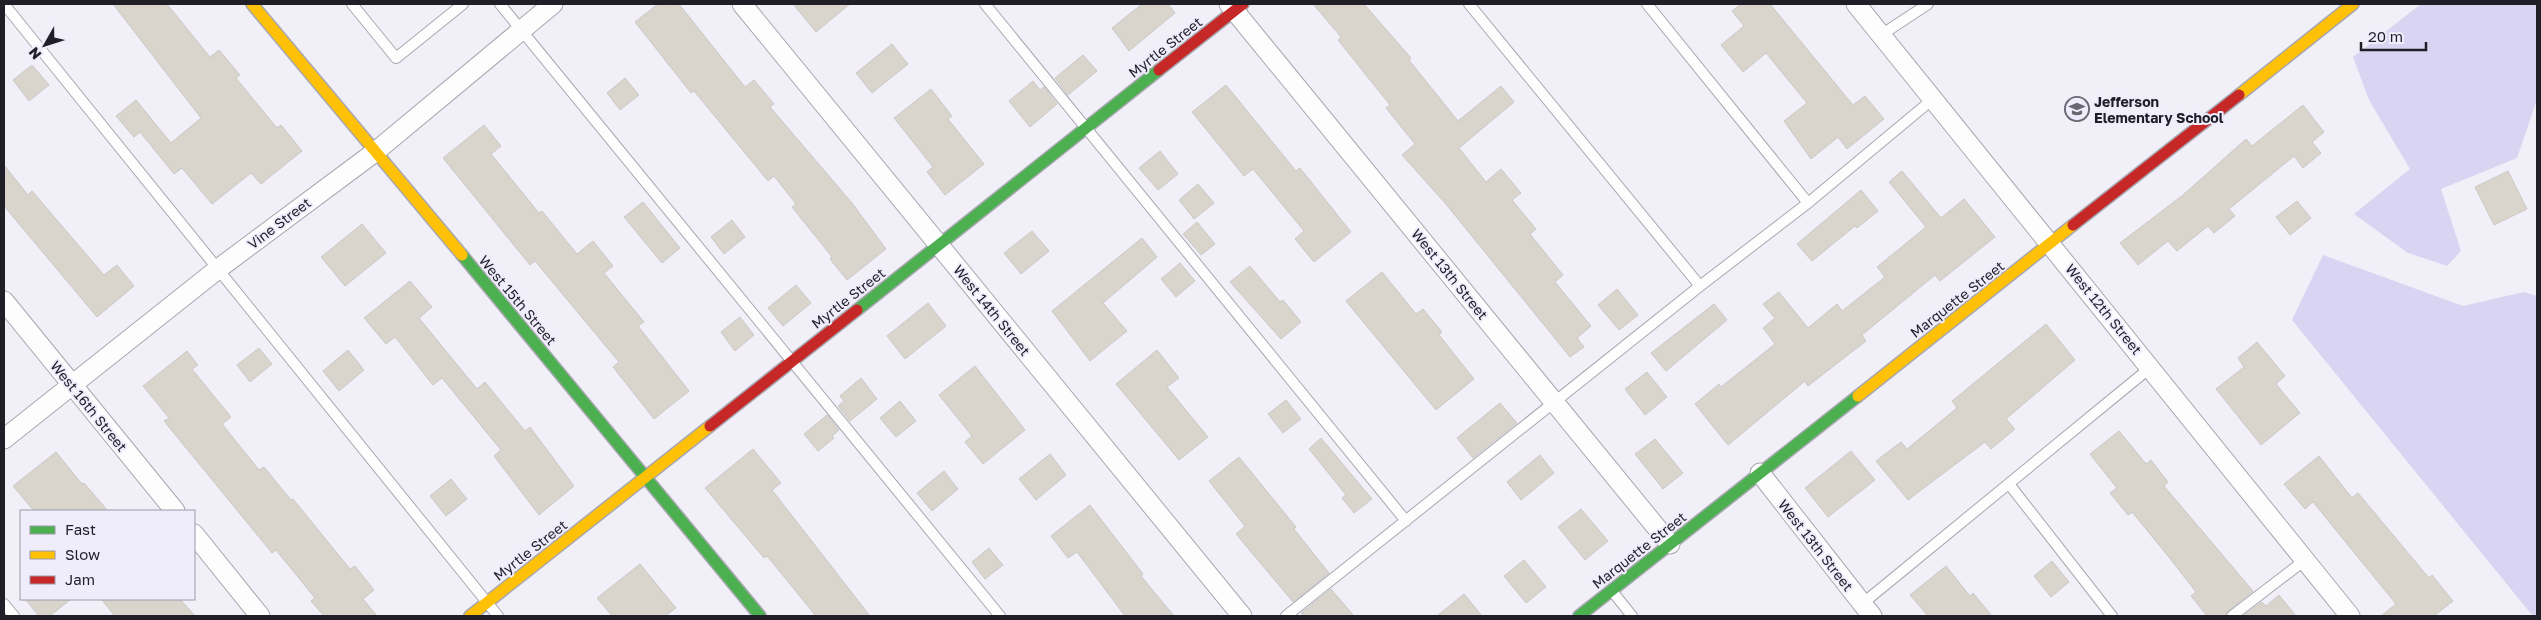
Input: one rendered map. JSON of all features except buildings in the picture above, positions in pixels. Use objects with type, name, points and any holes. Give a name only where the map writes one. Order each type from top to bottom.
[{"type":"street","name":"West 15th Street","points":[[252,4],[647,476],[760,616]]},
{"type":"street","name":"Vine Street","points":[[4,439],[218,269],[375,152],[553,4]]},
{"type":"street","name":"West 14th Street","points":[[742,4],[1242,616]]},
{"type":"street","name":"West 12th Street","points":[[1856,4],[2151,367],[2350,616]]},
{"type":"street","name":"Marquette Street","points":[[1579,616],[2353,4]]},
{"type":"street","name":"Myrtle Street","points":[[470,616],[1086,128],[1236,6]]},
{"type":"street","name":"West 13th Street","points":[[1236,6],[1670,544]]},
{"type":"street","name":"West 16th Street","points":[[4,301],[174,510]]},
{"type":"street","name":"West 13th Street","points":[[1760,473],[1867,610]]},
{"type":"street","points":[[195,535],[260,616]]},
{"type":"lane","points":[[4,4],[498,616]]},
{"type":"lane","points":[[352,4],[396,58],[463,4]]},
{"type":"lane","points":[[500,4],[1000,616]]},
{"type":"lane","points":[[985,4],[1406,521]]},
{"type":"lane","points":[[1469,4],[1700,286]]},
{"type":"lane","points":[[1648,4],[1808,203]]},
{"type":"lane","points":[[1882,35],[1928,4]]},
{"type":"lane","points":[[1286,616],[1700,286],[1808,203],[1933,100]]},
{"type":"lane","points":[[1867,610],[2009,484],[2151,367]]},
{"type":"lane","points":[[2009,484],[2112,616]]},
{"type":"lane","points":[[2232,616],[2305,560]]},
{"type":"lane","points":[[1612,590],[1632,616]]},
{"type":"lane","points":[[4,604],[14,616]]},
{"type":"shaded area","points":[[2421,4],[2537,4],[2537,100],[2517,158],[2441,189],[2461,251],[2447,266],[2408,253],[2354,214],[2410,169],[2369,100],[2353,57]]},
{"type":"shaded area","points":[[2323,255],[2463,306],[2524,292],[2537,296],[2537,616],[2532,615],[2292,320]]},
{"type":"traffic: fast","points":[[857,310],[1159,70]]},
{"type":"traffic: fast","points":[[462,255],[760,616]]},
{"type":"traffic: fast","points":[[1579,616],[1858,396]]},
{"type":"traffic: slow","points":[[252,4],[462,255]]},
{"type":"traffic: slow","points":[[2239,95],[2353,4]]},
{"type":"traffic: slow","points":[[1858,396],[2073,225]]},
{"type":"traffic: slow","points":[[470,616],[710,426]]},
{"type":"traffic: jam","points":[[1159,70],[1243,4]]},
{"type":"traffic: jam","points":[[2073,225],[2239,95]]},
{"type":"traffic: jam","points":[[710,426],[857,310]]},
{"type":"place","name":"Jefferson Elementary School","points":[[2077,109]]}]
